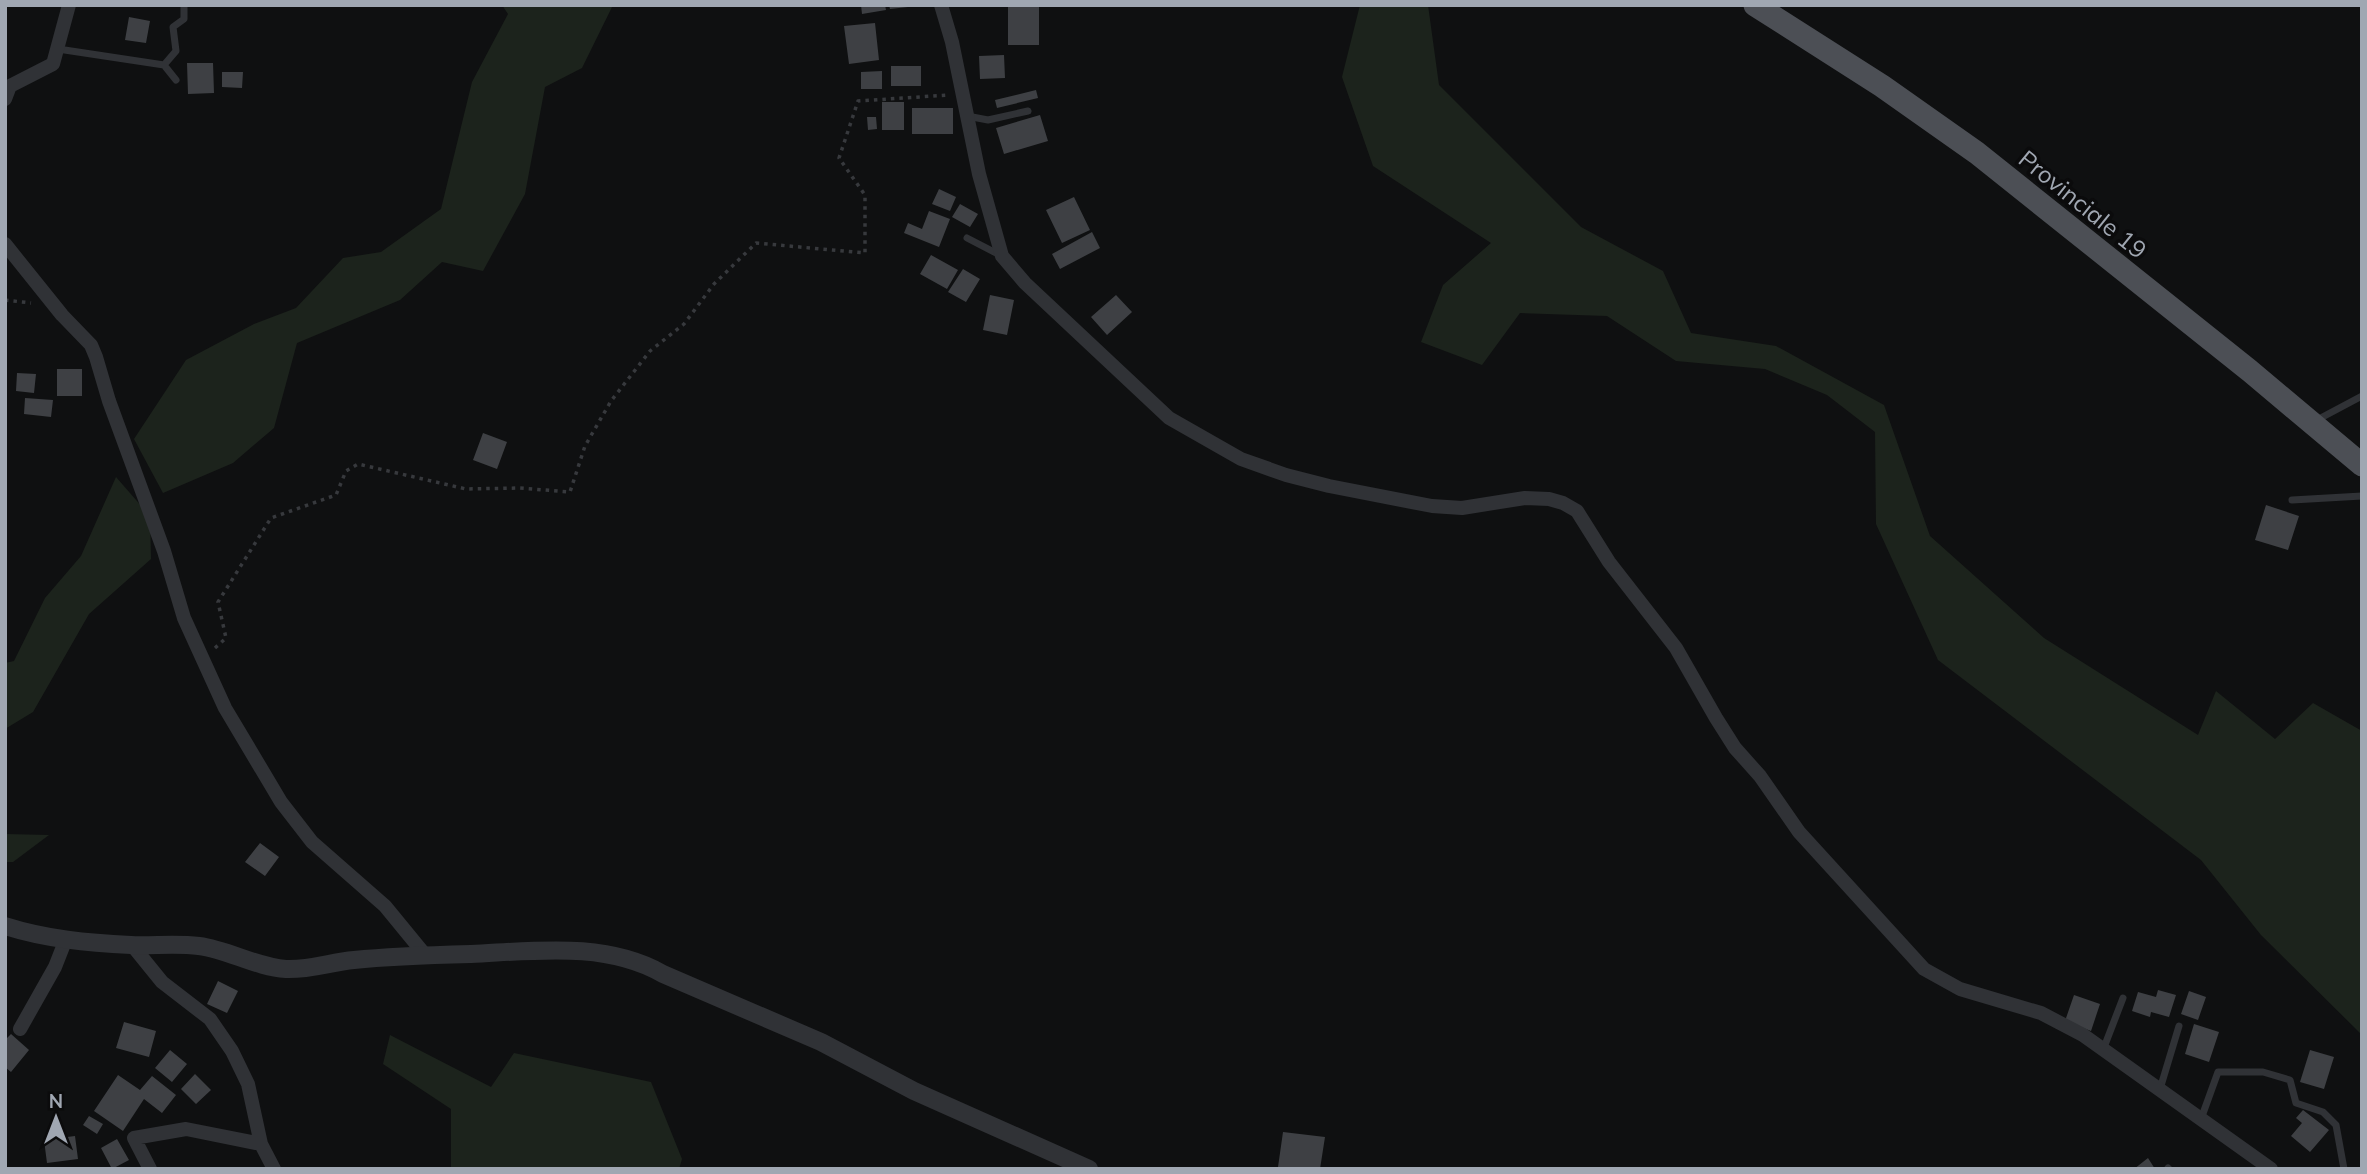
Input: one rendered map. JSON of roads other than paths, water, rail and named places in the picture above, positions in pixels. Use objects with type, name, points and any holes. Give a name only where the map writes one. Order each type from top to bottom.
[{"type":"main road","name":"Provinciale 19","points":[[1755,5],[1882,86],[1977,153],[2362,465]]},
{"type":"street","points":[[5,99],[10,86],[53,64],[69,5]]},
{"type":"street","points":[[942,5],[979,174],[1002,256],[1025,283],[1169,418],[1241,459],[1329,486],[1432,506],[1462,508],[1525,498],[1549,499],[1563,503],[1577,512],[1609,562],[1676,648],[1735,748],[1760,776],[1799,832],[1924,969],[1960,989],[2041,1013],[2083,1035],[2271,1169]]},
{"type":"street","points":[[5,244],[91,345],[164,551],[184,618],[225,708],[281,803],[312,842],[385,906],[426,956]]},
{"type":"street","points":[[5,926],[32,934],[65,939],[132,945],[197,946],[285,969],[309,968],[356,959],[541,951],[618,956],[647,965],[821,1042],[914,1091],[1089,1169]]},
{"type":"street","points":[[20,1029],[55,967],[65,939]]},
{"type":"street","points":[[132,945],[162,982],[198,1008],[218,1029],[232,1051],[248,1084],[261,1144],[274,1169]]},
{"type":"street","points":[[150,1169],[134,1139],[186,1129],[261,1144]]},
{"type":"lane","points":[[164,65],[176,51],[173,27],[184,19],[184,5]]},
{"type":"lane","points":[[58,49],[164,65],[176,80]]},
{"type":"lane","points":[[966,116],[988,120],[1028,111]]},
{"type":"lane","points":[[967,238],[1002,256]]},
{"type":"lane","points":[[2311,423],[2362,396]]},
{"type":"lane","points":[[2292,500],[2362,496]]},
{"type":"lane","points":[[2103,1050],[2123,998]]},
{"type":"lane","points":[[2160,1089],[2179,1026]]},
{"type":"lane","points":[[2201,1119],[2218,1072],[2263,1072],[2290,1080],[2296,1103],[2323,1112],[2336,1125],[2344,1169]]}]
